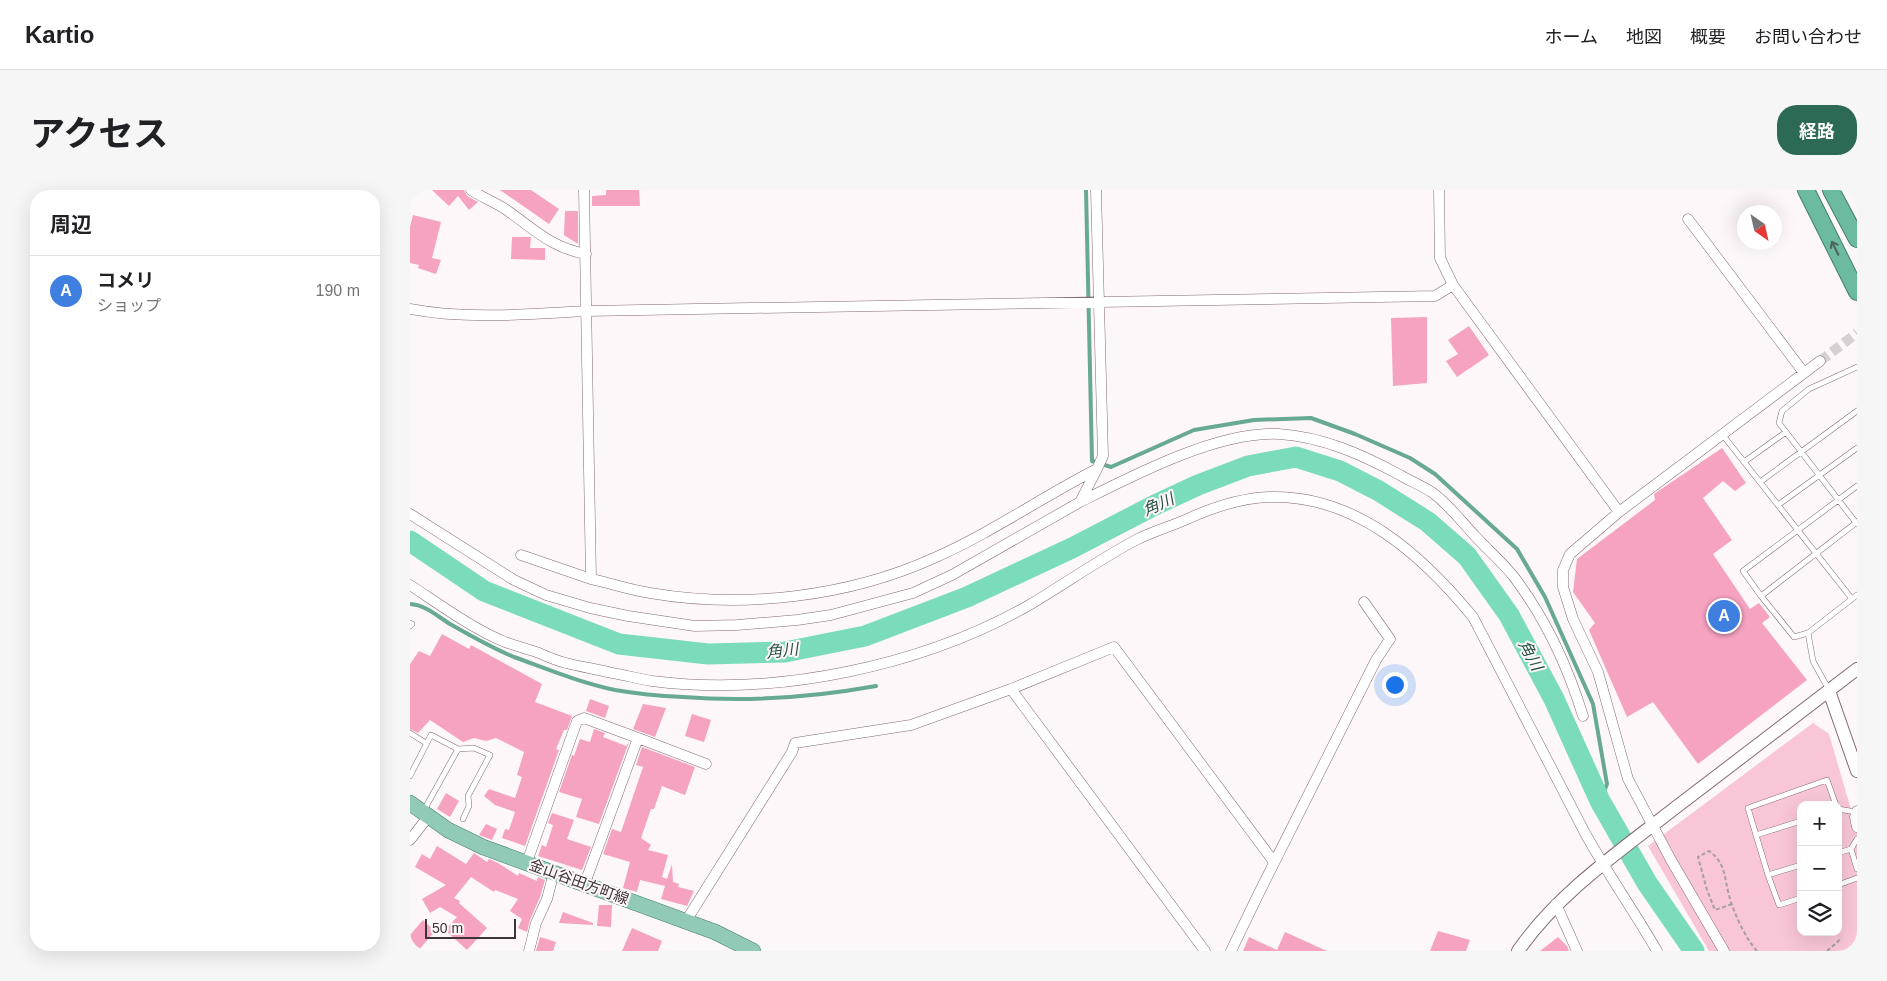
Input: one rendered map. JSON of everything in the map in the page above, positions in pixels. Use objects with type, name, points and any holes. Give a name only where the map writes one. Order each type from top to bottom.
[{"type":"highway","points":[[1806,190],[1857,292]]},
{"type":"highway","points":[[1831,190],[1857,239]]},
{"type":"main road","name":"金山谷田方町線","points":[[410,804],[448,830],[483,846],[715,932],[753,951]]},
{"type":"street","points":[[471,190],[506,210],[564,250],[586,254]]},
{"type":"street","points":[[584,190],[591,579]]},
{"type":"street","points":[[1080,502],[1103,456],[1096,190]]},
{"type":"street","points":[[1439,190],[1440,258],[1453,285],[1619,512]]},
{"type":"street","points":[[1688,219],[1804,373]]},
{"type":"street","points":[[410,309],[457,315],[513,315],[586,311],[1435,296],[1453,285]]},
{"type":"street","points":[[1724,951],[1628,779],[1598,672],[1573,619],[1564,587],[1563,570],[1570,554],[1619,512],[1820,361]]},
{"type":"street","points":[[410,514],[514,580],[546,595],[590,608],[695,626],[797,620],[831,615],[913,592],[952,575],[1080,502],[1203,447],[1244,438],[1278,434],[1307,438],[1336,445],[1364,456],[1432,493],[1453,512],[1514,576],[1536,610],[1573,681],[1584,716]]},
{"type":"street","points":[[521,555],[591,579],[649,593],[728,601],[815,594],[882,578],[935,558],[1097,469]]},
{"type":"street","points":[[410,585],[503,641],[563,662],[650,681],[703,685],[809,678],[895,660],[973,632],[1030,604],[1095,563],[1140,538],[1208,509],[1269,497],[1305,499],[1334,506],[1385,532],[1448,586],[1473,617],[1605,864],[1657,951]]},
{"type":"street","points":[[1231,951],[1376,660],[1390,639],[1364,602]]},
{"type":"street","points":[[686,921],[792,752],[795,743],[911,725],[1011,689],[1114,647],[1274,862]]},
{"type":"street","points":[[1518,951],[1532,931],[1556,904],[1653,826],[1857,669]]},
{"type":"street","points":[[1011,689],[1205,951]]},
{"type":"street","points":[[1829,691],[1857,771]]},
{"type":"street","points":[[528,862],[577,721],[584,718],[706,764]]},
{"type":"street","points":[[585,883],[638,738]]},
{"type":"street","points":[[1857,811],[1855,823],[1857,827]]},
{"type":"street","points":[[410,840],[425,815]]},
{"type":"street","points":[[529,951],[536,923],[547,899],[554,872]]},
{"type":"street","points":[[1556,904],[1577,951]]},
{"type":"lane","points":[[1761,596],[1857,523],[1779,423],[1782,411],[1809,389],[1857,367]]},
{"type":"lane","points":[[1760,482],[1857,411]]},
{"type":"lane","points":[[1744,462],[1786,432]]},
{"type":"lane","points":[[1722,434],[1798,530],[1816,554],[1855,597],[1808,633],[1794,637],[1743,571],[1798,530],[1838,499],[1857,486]]},
{"type":"lane","points":[[1778,505],[1857,448]]},
{"type":"lane","points":[[1808,633],[1813,662],[1829,691]]},
{"type":"lane","points":[[410,732],[426,743]]},
{"type":"lane","points":[[410,776],[431,734],[458,749],[474,748],[490,755],[468,796],[469,806],[463,819]]},
{"type":"lane","points":[[425,815],[458,749]]},
{"type":"lane","points":[[1797,899],[1779,905],[1748,808],[1827,780],[1835,801]]},
{"type":"lane","points":[[1842,809],[1857,811]]},
{"type":"lane","points":[[1756,835],[1797,821]]},
{"type":"lane","points":[[1842,852],[1851,849],[1857,839]]},
{"type":"lane","points":[[1851,849],[1857,869]]},
{"type":"lane","points":[[1768,875],[1797,866]]},
{"type":"lane","points":[[1842,884],[1857,878]]},
{"type":"path","points":[[1732,904],[1715,910],[1707,890],[1698,857],[1709,851],[1717,857],[1726,876],[1732,904],[1751,944],[1757,951]]},
{"type":"path","points":[[1826,951],[1842,938]]},
{"type":"shaded area","points":[[1813,723],[1829,734],[1857,830],[1857,951],[1709,951],[1648,846]]},
{"type":"building","points":[[432,190],[464,190],[467,196],[478,202],[469,210],[458,196],[449,206]]},
{"type":"building","points":[[500,190],[531,190],[559,209],[549,224]]},
{"type":"building","points":[[606,190],[639,190],[640,206],[592,206],[592,196],[606,195]]},
{"type":"building","points":[[565,211],[578,211],[578,244],[564,235]]},
{"type":"building","points":[[413,215],[441,222],[432,258],[441,260],[436,274],[418,268],[419,265],[410,263],[410,227]]},
{"type":"building","points":[[512,237],[531,237],[530,248],[545,248],[545,260],[511,259]]},
{"type":"building","points":[[1427,317],[1427,383],[1393,386],[1391,318]]},
{"type":"building","points":[[1469,326],[1489,355],[1457,377],[1446,361],[1458,354],[1448,340]]},
{"type":"building","points":[[1722,448],[1746,483],[1735,491],[1723,481],[1703,498],[1732,540],[1713,554],[1750,609],[1759,603],[1770,617],[1762,623],[1807,680],[1698,764],[1653,702],[1627,717],[1589,630],[1595,623],[1573,592],[1577,559],[1655,500],[1654,494]]},
{"type":"building","points":[[442,634],[469,649],[471,645],[542,684],[535,702],[572,716],[567,730],[564,730],[556,749],[559,750],[525,846],[502,838],[505,829],[509,830],[515,812],[495,805],[484,796],[489,789],[515,798],[522,777],[517,775],[524,752],[496,738],[486,741],[474,738],[463,742],[430,720],[418,733],[410,729],[410,664],[419,651],[430,656]]},
{"type":"building","points":[[590,699],[609,706],[605,718],[586,711]]},
{"type":"building","points":[[643,704],[666,708],[655,737],[633,729]]},
{"type":"building","points":[[692,714],[711,720],[704,742],[685,736]]},
{"type":"building","points":[[594,729],[605,733],[603,737],[626,746],[629,742],[599,824],[576,817],[582,799],[559,792],[572,755],[574,756],[580,739],[590,742]]},
{"type":"building","points":[[642,747],[695,767],[685,795],[662,786],[654,809],[651,809],[641,838],[651,845],[648,850],[668,855],[662,877],[667,879],[672,864],[673,882],[679,884],[678,887],[694,891],[687,906],[661,899],[665,886],[640,880],[637,892],[623,888],[630,862],[603,854],[612,829],[621,832],[643,767],[636,765]]},
{"type":"building","points":[[446,793],[459,801],[450,817],[437,809]]},
{"type":"building","points":[[552,813],[574,820],[567,839],[591,847],[582,870],[538,856],[542,845],[546,847],[553,825],[548,823]]},
{"type":"building","points":[[486,824],[497,829],[492,840],[479,835]]},
{"type":"building","points":[[437,846],[466,864],[474,853],[487,862],[489,859],[498,863],[518,876],[519,873],[537,881],[538,877],[545,880],[527,932],[518,928],[522,919],[510,911],[518,899],[495,890],[494,892],[471,877],[454,898],[460,901],[459,903],[487,928],[467,950],[445,930],[457,917],[440,907],[430,913],[422,899],[446,885],[415,867],[422,854],[430,859]]},
{"type":"building","points":[[599,905],[612,905],[611,927],[597,926]]},
{"type":"building","points":[[563,912],[593,923],[593,925],[559,923]]},
{"type":"building","points":[[423,920],[435,931],[418,951],[410,951],[410,935]]},
{"type":"building","points":[[632,928],[662,941],[658,951],[622,951]]},
{"type":"building","points":[[1438,931],[1470,940],[1466,951],[1430,951]]},
{"type":"building","points":[[1285,932],[1327,951],[1243,951],[1249,937],[1277,950]]},
{"type":"building","points":[[540,937],[556,942],[553,951],[536,951]]},
{"type":"building","points":[[1558,937],[1567,946],[1569,951],[1540,951]]},
{"type":"waterway","points":[[1086,190],[1092,461],[1111,467],[1194,430],[1254,420],[1311,418],[1355,434],[1410,458],[1435,474],[1517,549],[1545,597],[1593,704],[1607,784],[1600,801]]},
{"type":"waterway","name":"角川","points":[[410,541],[484,591],[619,644],[708,654],[785,652],[865,636],[967,597],[1072,548],[1155,505],[1198,485],[1248,466],[1296,457],[1340,471],[1379,491],[1428,522],[1467,556],[1509,615],[1554,699],[1600,801],[1647,883],[1694,951]]},
{"type":"waterway","points":[[410,604],[426,609],[450,624],[514,657],[577,680],[615,690],[675,697],[756,699],[804,696],[876,686]]},
{"type":"tunnel","points":[[1820,361],[1857,333]]},
{"type":"place","name":"コメリ","points":[[1724,616]]}]
